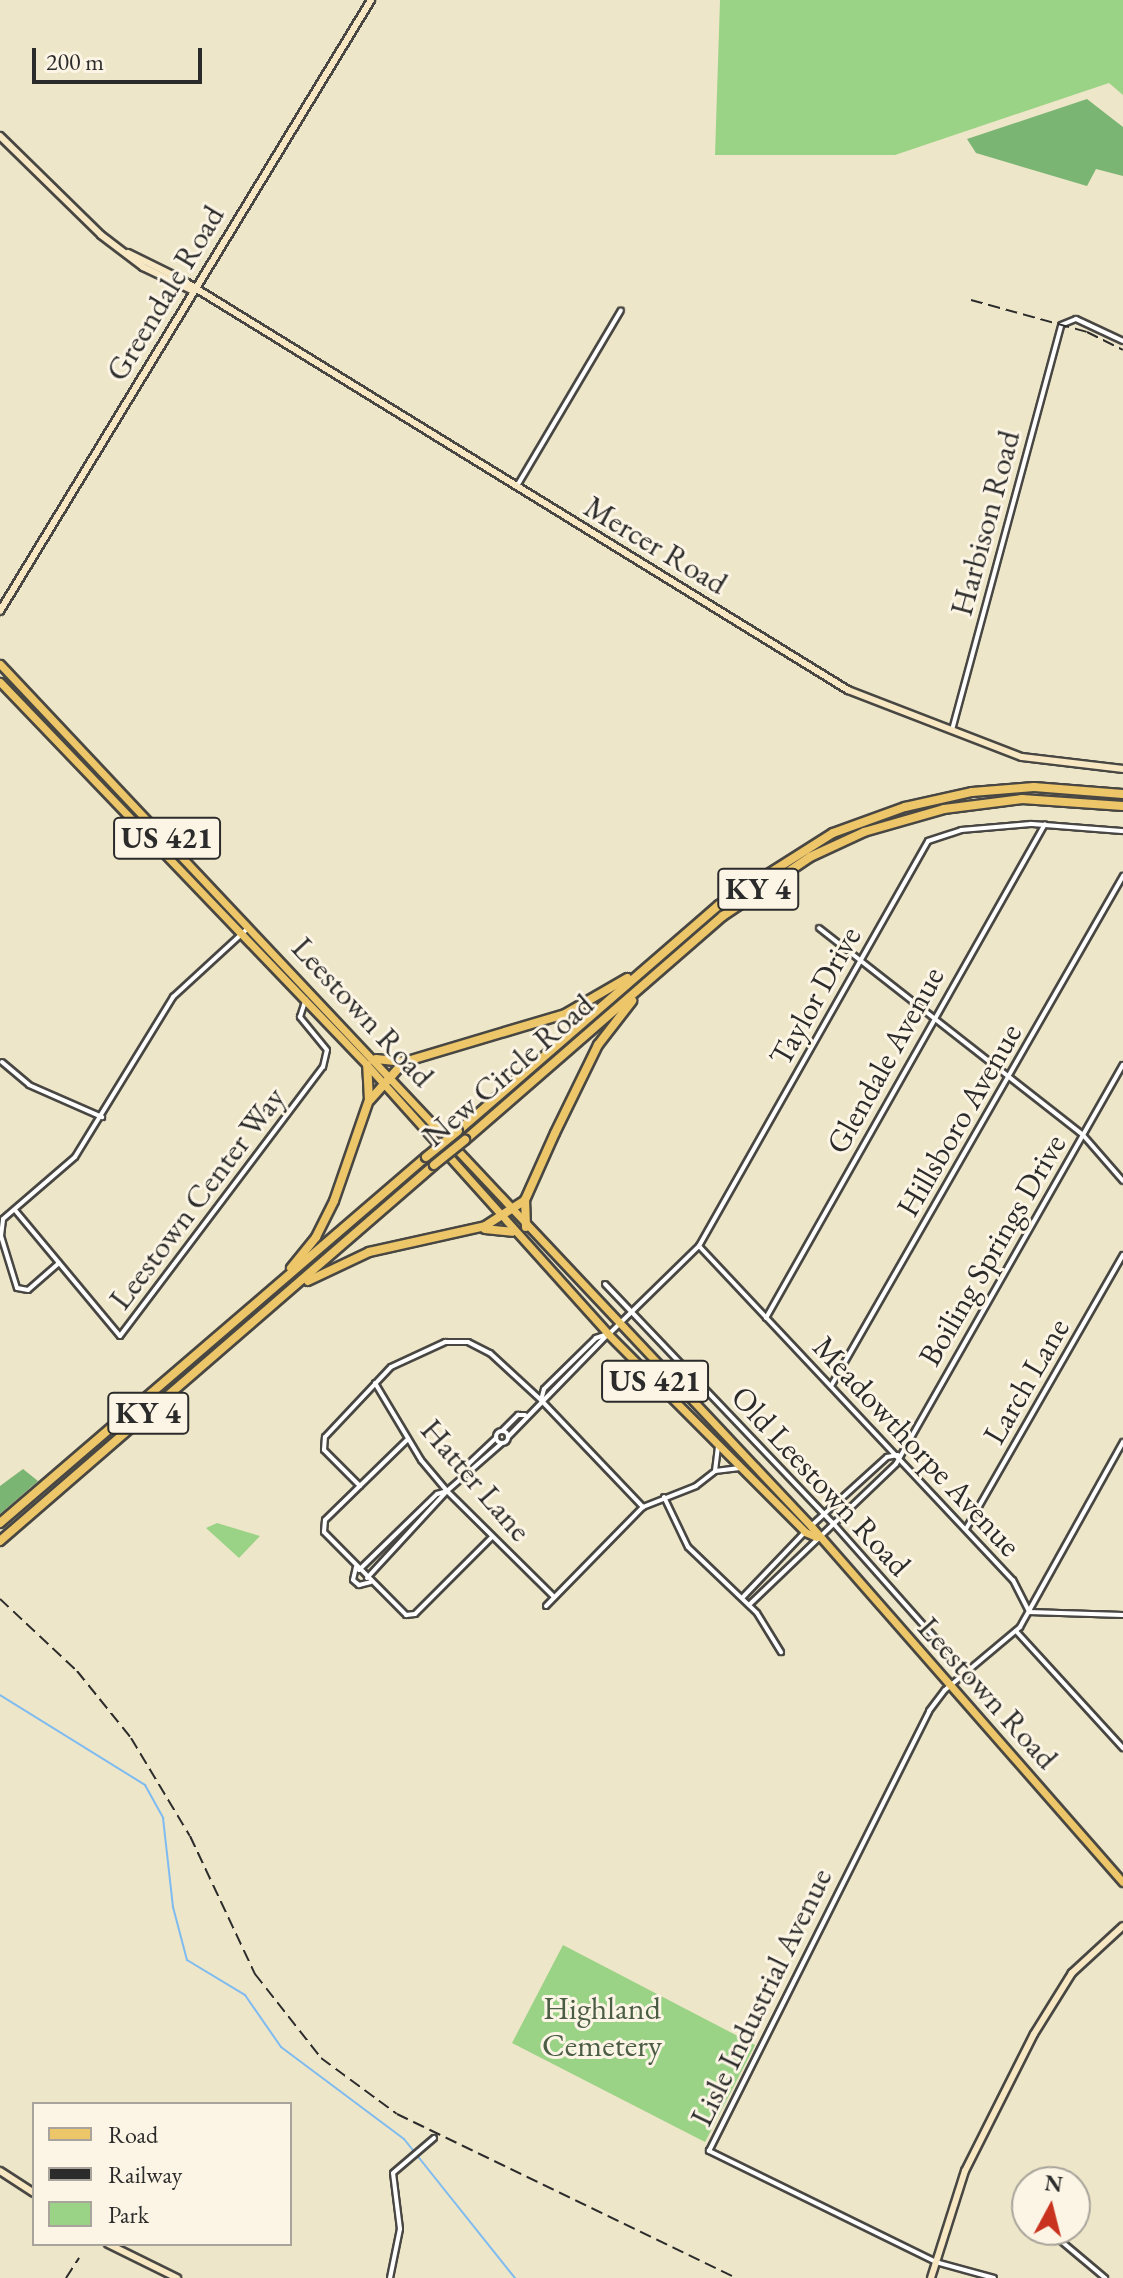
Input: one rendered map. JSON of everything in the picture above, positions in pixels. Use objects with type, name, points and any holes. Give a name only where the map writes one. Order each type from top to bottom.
[{"type":"highway","name":"New Circle Road","points":[[0,1523],[658,957],[758,876],[862,821],[927,801],[1001,789],[1123,794]]},
{"type":"highway","name":"New Circle Road","points":[[0,1541],[759,888],[810,857],[877,828],[993,801],[1057,799],[1123,806]]},
{"type":"highway","points":[[376,1059],[404,1062],[579,1008],[658,957]]},
{"type":"highway","points":[[526,1227],[525,1200],[598,1045],[614,1020],[669,963]]},
{"type":"highway","points":[[275,1287],[321,1227],[369,1100],[404,1062]]},
{"type":"highway","points":[[367,1065],[369,1100]]},
{"type":"highway","points":[[296,1286],[369,1252],[477,1229],[500,1219],[525,1200]]},
{"type":"highway","points":[[477,1229],[512,1232]]},
{"type":"main road","name":"Leestown Road","points":[[0,664],[376,1059],[510,1211],[808,1529]]},
{"type":"main road","name":"Leestown Road","points":[[0,682],[306,999],[384,1083],[500,1219],[608,1334],[816,1537],[1123,1882]]},
{"type":"street","name":"Greendale Road","points":[[0,611],[371,0]]},
{"type":"street","name":"Mercer Road","points":[[1,140],[90,225],[176,287],[193,291],[848,690],[1022,757],[1123,769]]},
{"type":"street","points":[[516,488],[621,310]]},
{"type":"street","name":"Harbison Road","points":[[951,732],[1061,325],[1076,319],[1123,341]]},
{"type":"street","name":"Taylor Drive","points":[[608,1334],[699,1246],[928,841],[961,830],[1045,824],[1123,831]]},
{"type":"street","name":"Glendale Avenue","points":[[766,1318],[1045,824]]},
{"type":"street","name":"Hillsboro Avenue","points":[[831,1386],[1123,876]]},
{"type":"street","points":[[59,1263],[28,1290],[14,1284],[1,1236],[3,1219],[75,1157],[173,997],[251,926]]},
{"type":"street","points":[[819,928],[1083,1135],[1123,1181]]},
{"type":"street","points":[[306,999],[312,992]]},
{"type":"street","name":"Leestown Center Way","points":[[15,1210],[120,1336],[323,1067],[327,1050],[300,1017],[306,999]]},
{"type":"street","points":[[2,1062],[29,1085],[102,1117]]},
{"type":"street","name":"Boiling Springs Drive","points":[[750,1604],[816,1537],[894,1467],[898,1455],[912,1438],[1123,1065]]},
{"type":"street","name":"Meadowthorpe Avenue","points":[[699,1246],[966,1529],[1019,1588],[1028,1609]]},
{"type":"street","name":"Larch Lane","points":[[966,1529],[1123,1255]]},
{"type":"street","name":"Old Leestown Road","points":[[605,1284],[832,1522],[968,1675]]},
{"type":"street","points":[[541,1400],[544,1389],[596,1338],[608,1334]]},
{"type":"street","points":[[461,1477],[468,1478],[525,1415],[559,1389],[608,1334]]},
{"type":"street","points":[[360,1486],[324,1450],[323,1442],[391,1367],[424,1349],[468,1342],[490,1353],[541,1400],[643,1507]]},
{"type":"street","name":"Hatter Lane","points":[[375,1383],[408,1439],[447,1491],[554,1597]]},
{"type":"street","points":[[447,1491],[437,1494],[358,1569],[353,1580],[359,1585],[369,1580],[461,1477],[460,1472],[518,1415],[525,1415]]},
{"type":"street","points":[[502,1431],[508,1437]]},
{"type":"street","points":[[496,1438],[502,1443]]},
{"type":"street","points":[[408,1439],[323,1528],[358,1569],[403,1614],[415,1614],[492,1537]]},
{"type":"street","points":[[715,1471],[716,1442]]},
{"type":"street","points":[[951,1686],[968,1675],[1016,1631],[1123,1442]]},
{"type":"street","name":"Boiling Springs Drive","points":[[743,1597],[824,1514],[887,1457],[898,1455]]},
{"type":"street","points":[[546,1606],[643,1507],[696,1486],[715,1471],[744,1469]]},
{"type":"street","points":[[664,1497],[688,1547],[750,1604],[781,1652]]},
{"type":"street","points":[[1028,1609],[1040,1615],[1123,1615]]},
{"type":"street","points":[[1016,1631],[1123,1748]]},
{"type":"street","name":"Lisle Industrial Avenue","points":[[936,2262],[709,2151],[910,1745],[938,1697],[951,1686]]},
{"type":"street","points":[[931,2278],[973,2152],[1034,2034],[1072,1973],[1123,1926]]},
{"type":"street","points":[[390,2278],[400,2229],[393,2173],[434,2138]]},
{"type":"street","points":[[0,2171],[32,2192]]},
{"type":"street","points":[[112,2246],[177,2278]]},
{"type":"street","points":[[1067,2246],[1105,2278]]},
{"type":"street","points":[[936,2262],[994,2278]]},
{"type":"green space","points":[[720,0],[1123,0],[1123,95],[1109,83],[895,155],[715,155]]},
{"type":"green space","points":[[1087,99],[1123,127],[1123,176],[1096,169],[1087,186],[976,153],[967,139]]},
{"type":"green space","points":[[23,1469],[38,1481],[0,1514],[0,1486]]},
{"type":"green space","points":[[217,1523],[260,1536],[239,1558],[206,1528]]},
{"type":"green space","name":"Highland Cemetery","points":[[563,1945],[755,2045],[705,2142],[512,2043]]},
{"type":"waterway","points":[[0,1695],[145,1785],[163,1818],[173,1907],[187,1960],[245,1995],[281,2047],[404,2139],[515,2278]]},
{"type":"railway","points":[[971,300],[1087,332],[1123,350]]},
{"type":"railway","points":[[0,1599],[77,1671],[131,1738],[190,1836],[255,1974],[321,2058],[397,2114],[736,2278]]},
{"type":"railway","points":[[66,2278],[79,2258]]}]
